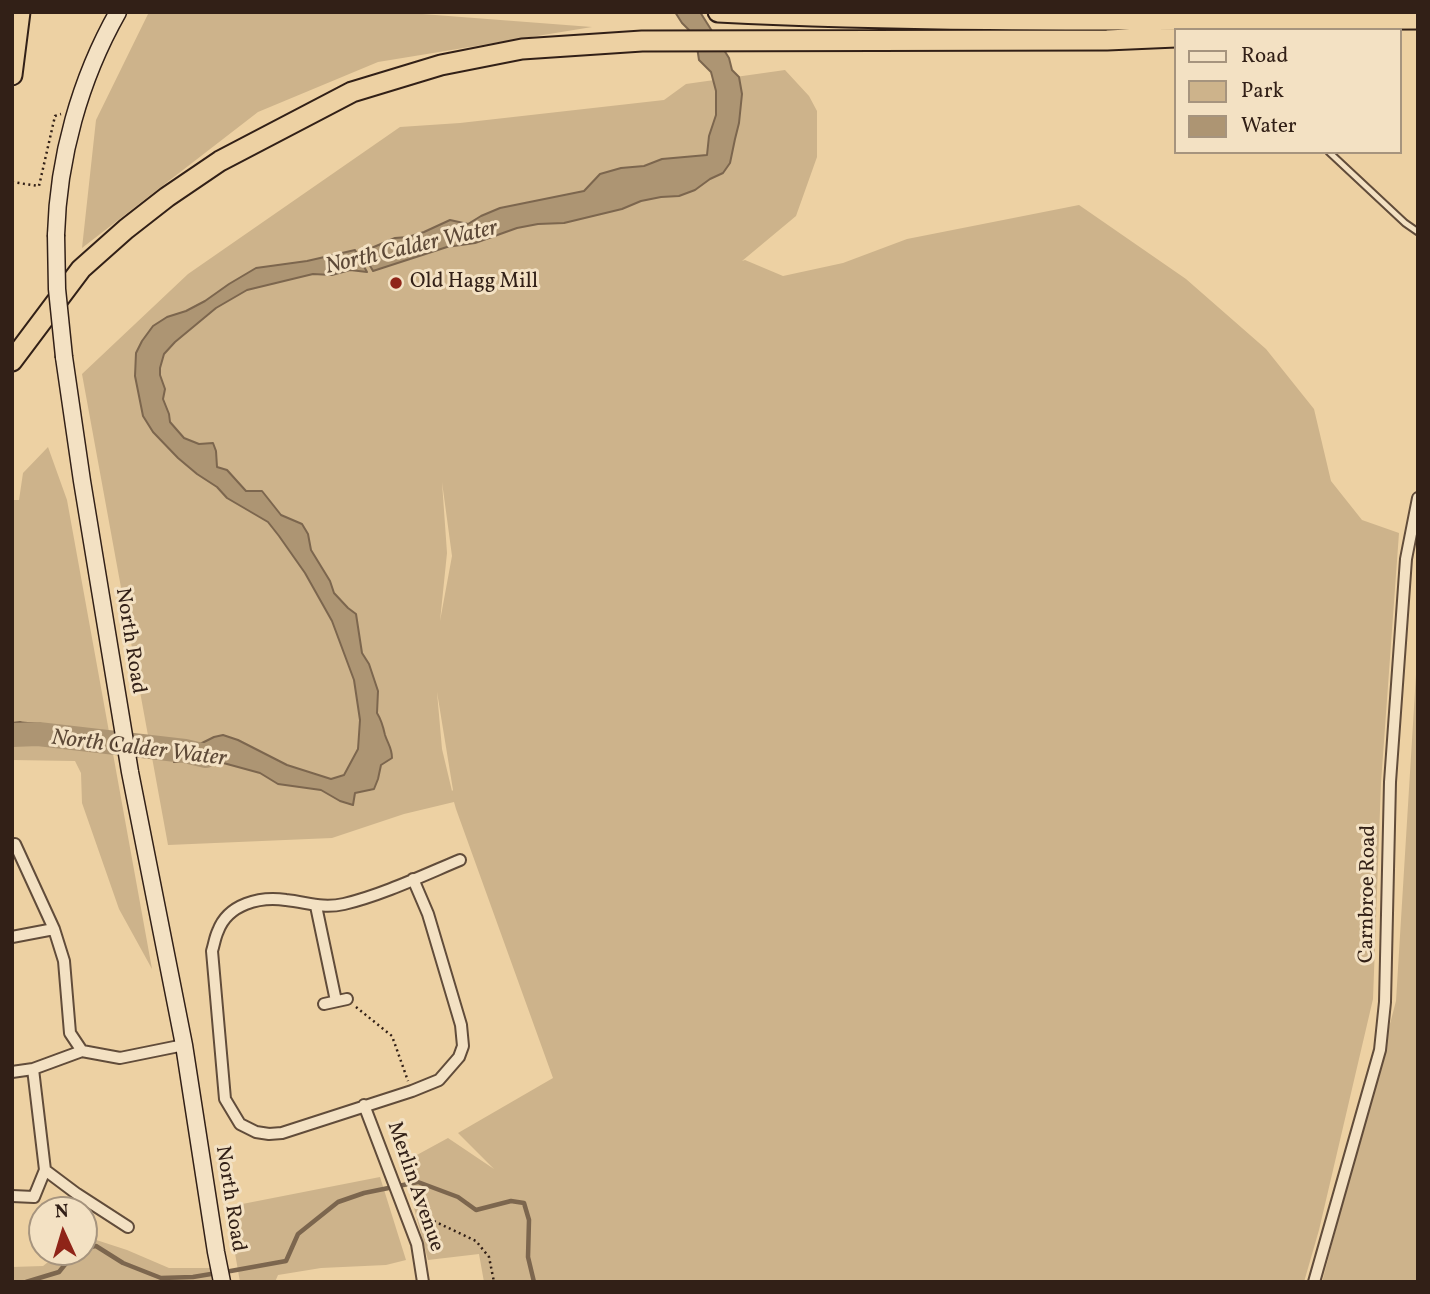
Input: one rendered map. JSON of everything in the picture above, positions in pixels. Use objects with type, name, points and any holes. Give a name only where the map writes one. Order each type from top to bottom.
[{"type":"highway","points":[[12,75],[20,12]]},
{"type":"highway","points":[[718,12],[1008,19],[1418,20]]},
{"type":"highway","points":[[1337,28],[1418,20]]},
{"type":"highway","points":[[12,361],[81,269],[167,197],[220,161],[352,92],[441,65],[522,49],[642,41],[1093,40],[1174,37]]},
{"type":"main road","name":"North Road","points":[[115,18],[90,71],[74,119],[63,168],[56,235],[57,289],[86,508],[130,772],[184,1045],[222,1282]]},
{"type":"street","name":"Carnbroe Road","points":[[1314,1282],[1380,1050],[1385,1002],[1390,782],[1406,559],[1418,498]]},
{"type":"street","points":[[15,844],[54,929],[64,961],[70,1033],[82,1051]]},
{"type":"street","points":[[412,879],[428,914],[461,1025],[463,1046],[459,1057],[439,1080],[282,1133],[257,1132],[240,1124],[225,1099],[212,951],[218,929],[229,914],[241,905],[262,899],[316,906],[343,904],[373,895],[412,879],[460,860]]},
{"type":"street","points":[[316,906],[341,1000],[324,1004]]},
{"type":"street","points":[[12,937],[54,929]]},
{"type":"street","points":[[12,1073],[33,1069],[82,1051],[120,1058],[184,1045]]},
{"type":"street","points":[[12,1196],[34,1197],[45,1170],[33,1069]]},
{"type":"street","name":"Merlin Avenue","points":[[365,1105],[417,1244],[423,1282]]},
{"type":"street","points":[[45,1170],[128,1227]]},
{"type":"lane","points":[[1331,154],[1418,232]]},
{"type":"path","points":[[12,182],[39,186],[55,116],[63,114]]},
{"type":"path","points":[[341,1000],[392,1037],[412,1091]]},
{"type":"path","points":[[402,1202],[476,1241],[489,1257],[494,1282]]},
{"type":"green space","points":[[149,12],[396,12],[592,27],[378,62],[258,112],[82,248],[96,120]]},
{"type":"green space","points":[[785,70],[809,96],[817,111],[817,157],[796,216],[742,261],[783,276],[843,263],[907,239],[1079,205],[1186,279],[1266,349],[1314,409],[1331,481],[1362,520],[1399,533],[1381,783],[1373,999],[1319,1230],[1304,1282],[484,1282],[479,1254],[428,1260],[404,1162],[448,1138],[494,1169],[458,1133],[553,1078],[454,802],[404,814],[332,838],[168,845],[82,374],[188,274],[400,127],[460,123],[664,100],[686,84]],"holes":[[[442,482],[452,556],[440,621],[447,553]],[[437,692],[453,790],[452,791],[442,749]]]},
{"type":"green space","points":[[48,447],[67,500],[152,969],[119,909],[82,803],[81,773],[75,761],[12,760],[12,500],[19,500],[23,473]]},
{"type":"green space","points":[[1418,642],[1418,1282],[1322,1282],[1396,1001]]},
{"type":"green space","points":[[380,1177],[406,1260],[386,1265],[321,1268],[278,1275],[275,1282],[240,1282],[227,1207]]},
{"type":"green space","points":[[98,1241],[169,1268],[212,1268],[214,1282],[12,1282],[12,1267],[98,1266]]},
{"type":"water","points":[[675,12],[700,12],[729,58],[732,70],[739,77],[742,94],[739,123],[730,163],[723,173],[679,196],[641,201],[622,209],[564,223],[517,228],[475,243],[447,247],[373,271],[361,250],[395,238],[424,232],[450,220],[468,224],[500,208],[584,191],[600,174],[621,168],[644,166],[662,159],[707,155],[709,136],[716,115],[716,91],[711,72],[699,60],[697,47],[689,30]]},
{"type":"water","points":[[355,250],[367,272],[350,270],[332,275],[313,274],[247,290],[216,308],[175,342],[164,354],[160,368],[165,389],[163,399],[170,422],[184,438],[199,444],[213,443],[217,467],[227,470],[246,491],[262,491],[281,515],[302,524],[308,534],[311,550],[330,581],[334,593],[356,614],[362,653],[369,664],[378,691],[377,713],[392,758],[381,765],[374,789],[355,793],[353,805],[321,790],[278,784],[260,773],[205,758],[174,762],[176,745],[196,746],[223,735],[287,765],[331,779],[344,775],[358,749],[360,720],[354,680],[332,621],[305,573],[268,522],[227,498],[217,487],[178,458],[153,432],[143,416],[135,376],[136,353],[142,341],[153,326],[167,317],[205,301],[256,268],[307,261]]},
{"type":"water","points":[[12,723],[42,724],[59,732],[69,733],[66,743],[26,740],[12,742]]},
{"type":"waterway","name":"North Calder Water","points":[[12,735],[38,734],[185,751],[206,756]]},
{"type":"waterway","points":[[225,1272],[286,1261],[298,1234],[338,1202],[364,1193],[418,1182],[458,1197],[476,1210],[511,1201],[524,1203],[529,1220],[528,1257],[534,1282]]},
{"type":"waterway","points":[[98,1247],[123,1263],[161,1278],[217,1273]]},
{"type":"waterway","points":[[26,1282],[59,1272],[64,1266]]},
{"type":"place","name":"Old Hagg Mill","points":[[396,283]]}]
